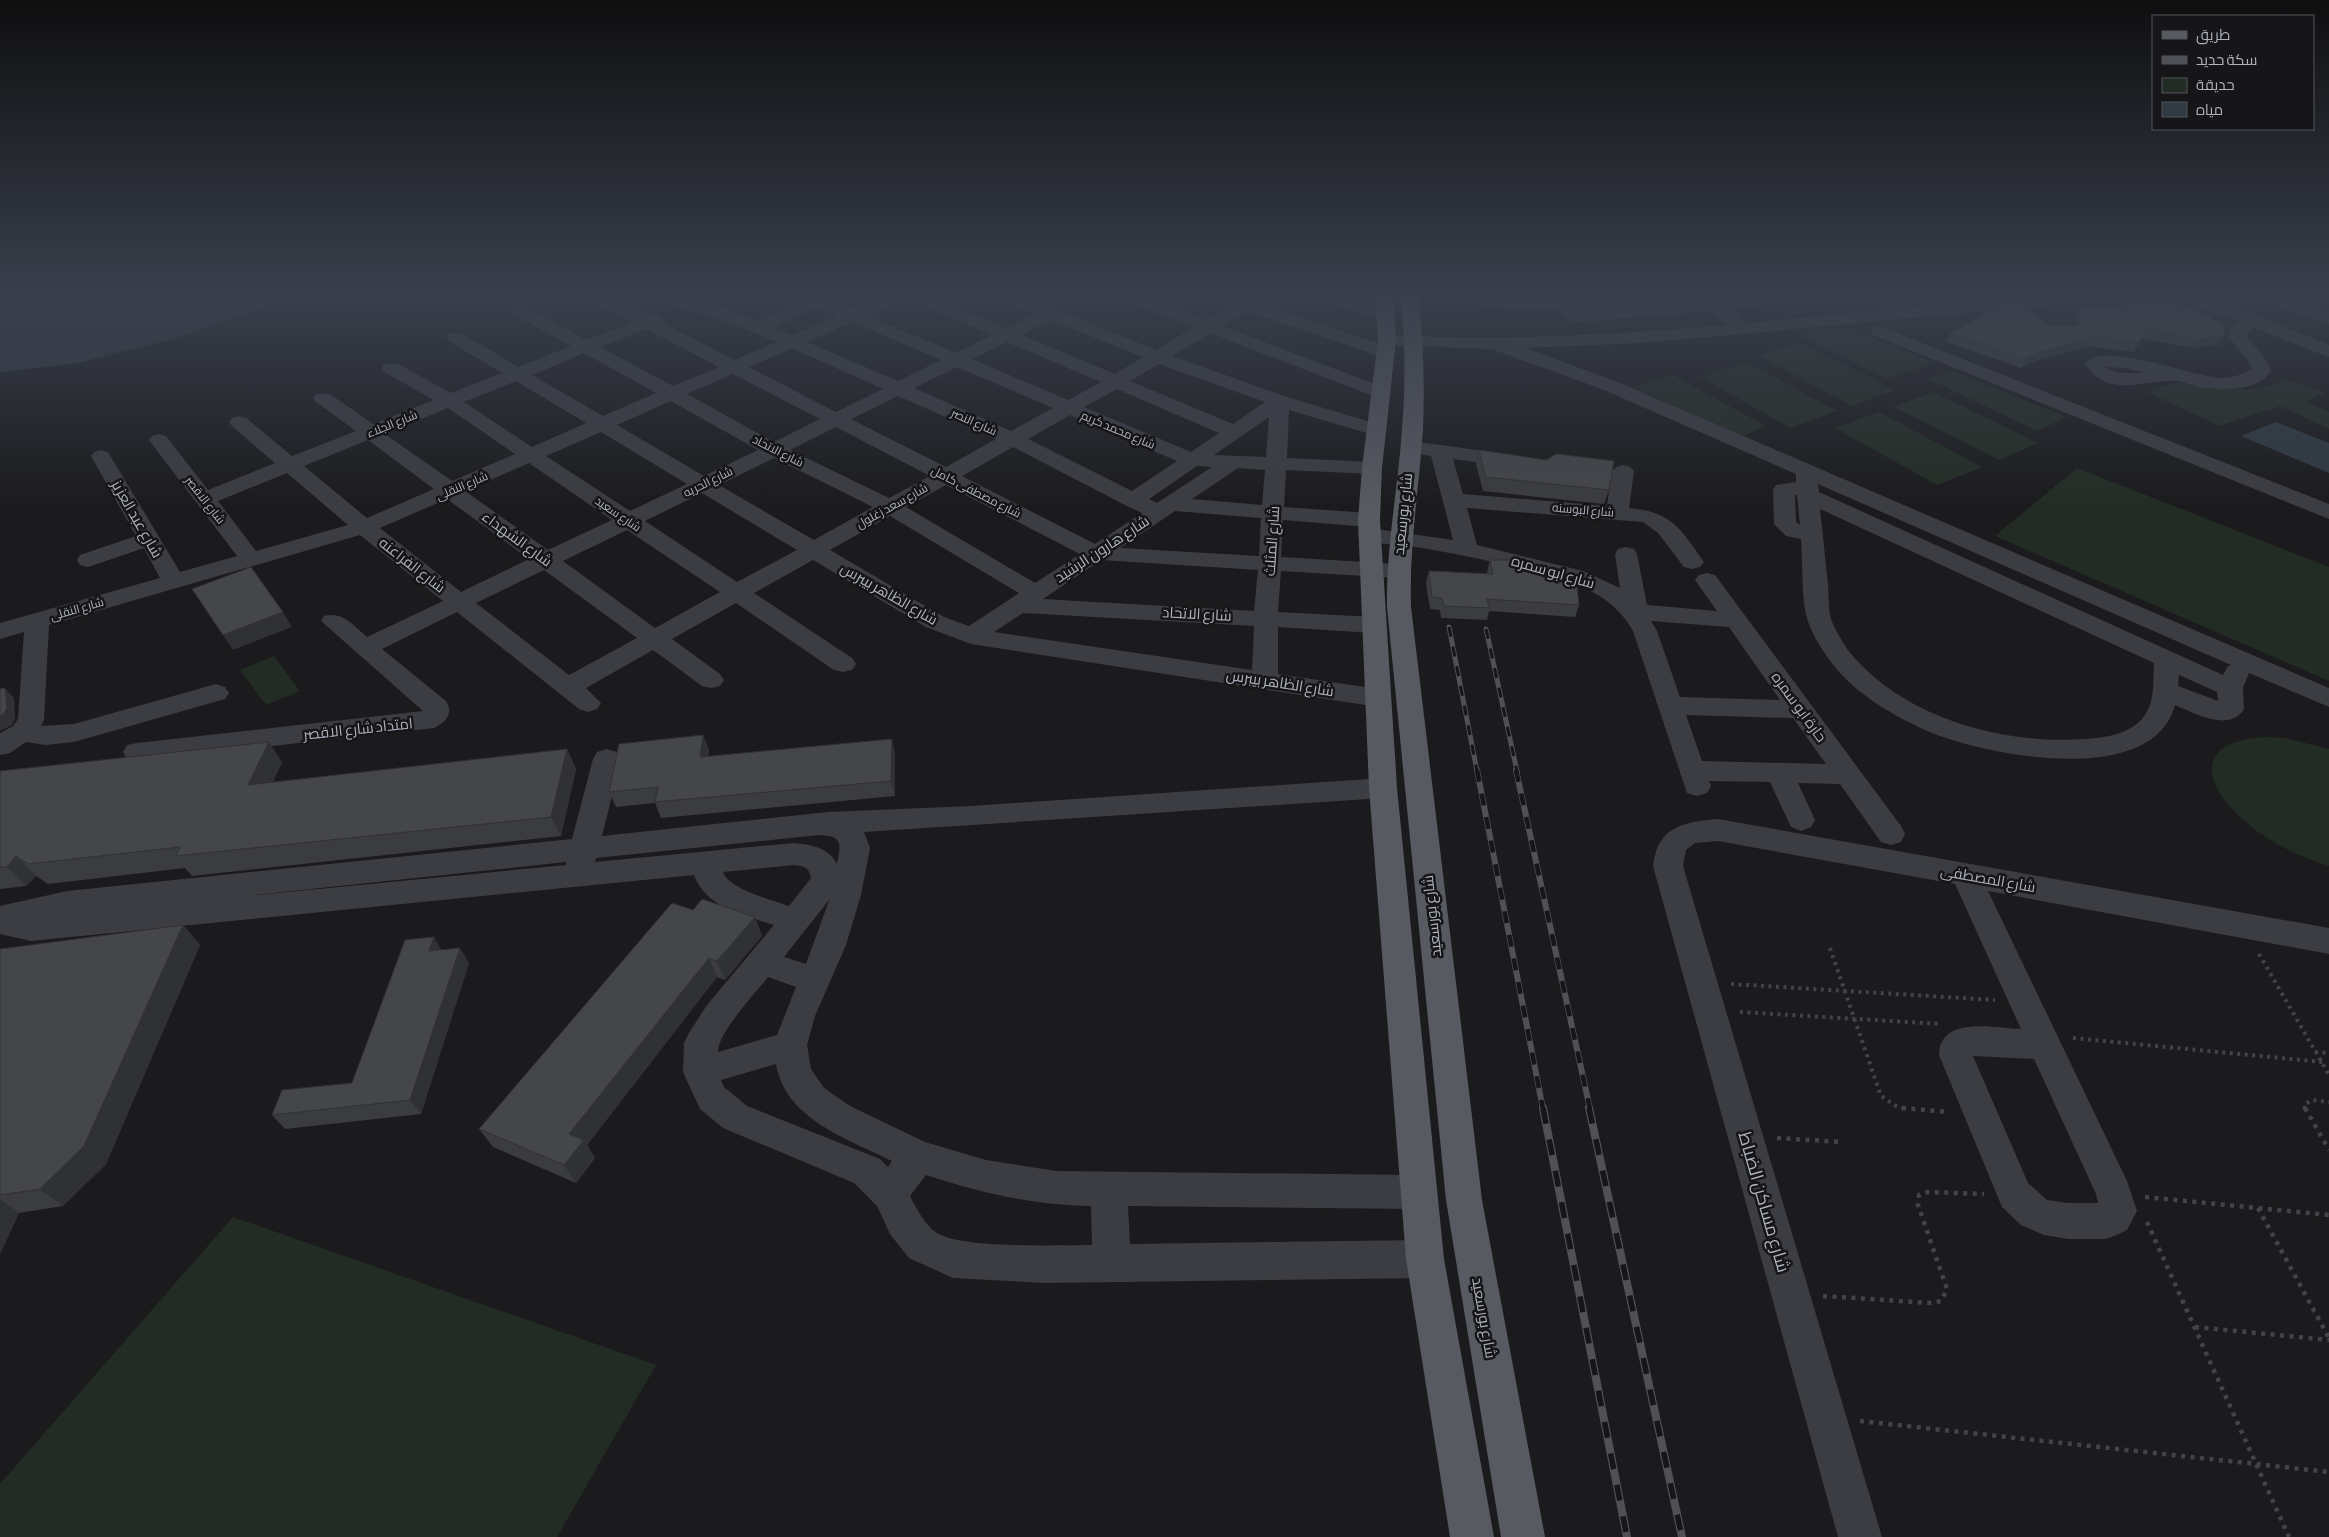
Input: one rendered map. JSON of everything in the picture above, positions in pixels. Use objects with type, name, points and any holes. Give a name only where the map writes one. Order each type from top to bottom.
[{"type":"main road","name":"شارع بورسعيد","points":[[1385,364],[1372,468],[1369,528],[1383,570],[1417,787],[1464,1200],[1523,1537]]},
{"type":"main road","name":"شارع بورسعيد","points":[[1397,364],[1411,447],[1399,537],[1383,570],[1374,625],[1383,788],[1418,1192],[1426,1259],[1472,1537]]},
{"type":"main road","points":[[1383,788],[1417,787]]},
{"type":"street","name":"شارع الظاهر بيبرس","points":[[500,364],[935,622],[971,636],[1378,698]]},
{"type":"street","name":"شارع الجلاء","points":[[204,499],[542,364]]},
{"type":"street","name":"شارع الاتحاد","points":[[618,364],[774,450],[890,507],[1028,599],[1374,625]]},
{"type":"street","name":"شارع مصطفى كامل","points":[[726,364],[1096,553],[1383,570]]},
{"type":"street","name":"شارع النقلى","points":[[0,631],[364,527],[744,364]]},
{"type":"street","name":"شارع النصر","points":[[843,364],[1012,439],[1133,500],[1164,508],[1274,512],[1369,528]]},
{"type":"street","name":"شارع الحريه","points":[[364,648],[774,450],[947,364]]},
{"type":"street","name":"شارع محمد كريم","points":[[964,364],[1192,460],[1372,468]]},
{"type":"street","points":[[1075,364],[1235,432]]},
{"type":"street","name":"شارع سعد زغلول","points":[[568,687],[1146,364]]},
{"type":"street","points":[[1177,364],[1280,401],[1377,430]]},
{"type":"street","points":[[1306,364],[1380,393]]},
{"type":"street","points":[[1550,364],[1611,386],[1807,485],[2166,661],[2230,688]]},
{"type":"street","points":[[1585,364],[1585,367],[1593,374],[1611,386]]},
{"type":"street","points":[[1960,364],[2329,512]]},
{"type":"street","points":[[2139,372],[2217,382],[2239,382],[2255,378],[2262,371],[2261,364]]},
{"type":"street","name":"شارع سعيد","points":[[392,368],[450,401],[843,664]]},
{"type":"street","name":"شارع الشهداء","points":[[323,398],[711,680]]},
{"type":"street","points":[[1133,500],[1280,401]]},
{"type":"street","name":"شارع المثلث","points":[[1266,680],[1266,618],[1280,401]]},
{"type":"street","name":"شارع الفراعنه","points":[[239,422],[364,527],[588,703]]},
{"type":"street","name":"شارع الاقصر","points":[[159,440],[251,559]]},
{"type":"street","points":[[1411,447],[1533,464]]},
{"type":"street","points":[[1440,451],[1467,549]]},
{"type":"street","name":"شارع عبد العزيز","points":[[101,456],[174,581]]},
{"type":"street","name":"شارع هارون الرشيد","points":[[971,636],[1232,463]]},
{"type":"street","points":[[1617,513],[1623,471]]},
{"type":"street","points":[[1807,485],[1819,619],[1832,648],[1850,668],[1879,693],[1925,719],[1978,738],[2034,749],[2084,750],[2113,744],[2142,732],[2154,722],[2162,708],[2166,661]]},
{"type":"street","points":[[1807,485],[2243,661],[2329,698]]},
{"type":"street","name":"شارع البوسنه","points":[[1454,500],[1617,513],[1656,518],[1700,571]]},
{"type":"street","name":"شارع ابو سمره","points":[[1369,528],[1399,537],[1467,549],[1578,576],[1602,587],[1636,612],[1645,631],[1694,779],[1780,773]]},
{"type":"street","points":[[88,560],[149,539]]},
{"type":"street","points":[[1626,554],[1636,612],[1736,620]]},
{"type":"street","name":"حارة ابو سمره","points":[[1700,571],[1890,834]]},
{"type":"street","points":[[0,746],[22,732],[31,720],[37,621]]},
{"type":"street","name":"امتداد شارع الاقصر","points":[[137,752],[425,722],[436,716],[437,707],[333,621]]},
{"type":"street","points":[[2164,690],[2224,712],[2231,709],[2230,688],[2243,661]]},
{"type":"street","points":[[22,732],[45,736],[74,733],[216,693]]},
{"type":"street","points":[[1670,706],[1801,709]]},
{"type":"street","points":[[580,862],[607,759]]},
{"type":"street","points":[[1802,820],[1780,773],[1848,774]]},
{"type":"street","points":[[0,918],[12,926],[31,929],[580,862],[819,824],[970,816],[1383,788]]},
{"type":"street","points":[[819,824],[838,825],[851,834],[855,848],[846,895],[830,945],[790,1045],[795,1074],[812,1099],[838,1117],[918,1156],[986,1177],[1056,1188],[1418,1192]]},
{"type":"street","name":"شارع المصطفى","points":[[1668,866],[1668,851],[1678,839],[1693,831],[1718,830],[2329,941]]},
{"type":"street","points":[[823,865],[855,848]]},
{"type":"street","points":[[580,862],[707,863],[794,854],[812,856],[823,865],[826,878],[719,1015],[701,1043],[700,1072],[712,1098],[736,1117],[867,1171],[890,1194],[903,1222],[922,1245],[953,1259],[1045,1264],[1426,1259]]},
{"type":"street","points":[[707,863],[709,876],[715,886],[725,894],[795,920]]},
{"type":"street","name":"شارع مساكن الضباط","points":[[1668,866],[1860,1537]]},
{"type":"street","points":[[1965,874],[2043,1040],[2125,1194],[2114,1218],[2106,1221],[2044,1219],[2021,1205],[2015,1196],[1956,1055],[1956,1046],[1962,1041],[2043,1040]]},
{"type":"street","points":[[762,962],[815,980]]},
{"type":"street","points":[[700,1072],[790,1045]]},
{"type":"street","points":[[890,1194],[918,1156]]},
{"type":"street","points":[[1109,1188],[1112,1262]]},
{"type":"path","points":[[2243,925],[2329,1076]]},
{"type":"path","points":[[1830,948],[1881,1096],[1890,1105],[1902,1110],[1980,1113]]},
{"type":"path","points":[[1705,996],[1845,991],[2025,1002]]},
{"type":"path","points":[[1705,996],[1855,1019],[1952,1025]]},
{"type":"path","points":[[2043,1040],[2322,1062]]},
{"type":"path","points":[[2315,1052],[2329,1053]]},
{"type":"path","points":[[2329,1102],[2312,1100],[2304,1105],[2307,1115],[2329,1150]]},
{"type":"path","points":[[1746,1136],[1841,1142]]},
{"type":"path","points":[[1790,1294],[1931,1303],[1941,1301],[1947,1289],[1918,1205],[1919,1195],[1928,1192],[2015,1196]]},
{"type":"path","points":[[2125,1194],[2329,1214]]},
{"type":"path","points":[[2125,1194],[2195,1327],[2289,1537]]},
{"type":"path","points":[[2258,1208],[2329,1339]]},
{"type":"path","points":[[2195,1327],[2329,1339]]},
{"type":"path","points":[[1826,1417],[2329,1472]]},
{"type":"green space","points":[[1741,364],[1749,364],[1837,411],[1790,428],[1700,377]]},
{"type":"green space","points":[[1773,364],[1841,364],[1894,390],[1852,406]]},
{"type":"green space","points":[[1856,364],[1929,364],[1888,380]]},
{"type":"green space","points":[[1953,371],[2067,417],[2037,431],[1928,379]]},
{"type":"green space","points":[[1672,375],[1766,426],[1742,437],[1633,387]]},
{"type":"green space","points":[[2284,379],[2325,393],[2306,401],[2329,412],[2329,429],[2280,406],[2219,426],[2147,392],[2173,383],[2244,390],[2257,389]]},
{"type":"green space","points":[[1933,392],[2038,443],[1999,460],[1894,407]]},
{"type":"green space","points":[[1879,412],[1982,467],[1937,485],[1835,428]]},
{"type":"green space","points":[[2077,468],[2329,567],[2329,681],[1995,536]]},
{"type":"green space","points":[[274,656],[300,691],[266,705],[240,670]]},
{"type":"green space","points":[[2265,737],[2285,738],[2329,749],[2329,866],[2287,849],[2257,831],[2233,810],[2221,795],[2214,781],[2212,768],[2215,757],[2225,747],[2241,740]]},
{"type":"green space","points":[[233,1217],[656,1365],[557,1537],[0,1537],[0,1484]]},
{"type":"water","points":[[0,364],[72,364],[4,372],[0,371]]},
{"type":"water","points":[[2276,422],[2329,443],[2329,473],[2241,436]]},
{"type":"building","points":[[1479,450],[1546,460],[1557,454],[1614,461],[1609,490],[1486,477]]},
{"type":"building","points":[[1490,560],[1511,560],[1512,566],[1559,570],[1560,575],[1576,577],[1579,605],[1486,599],[1490,608],[1444,606],[1442,598],[1432,597],[1429,571],[1493,574]]},
{"type":"building","points":[[251,567],[283,612],[223,635],[192,589]]},
{"type":"building","points":[[5,688],[7,709],[0,716],[0,689]]},
{"type":"building","points":[[703,735],[700,757],[892,739],[891,781],[655,802],[658,787],[609,792],[619,744]]},
{"type":"building","points":[[269,742],[248,785],[567,749],[551,817],[176,856],[180,847],[28,864],[16,856],[7,867],[0,867],[0,771]]},
{"type":"building","points":[[702,899],[755,917],[717,961],[709,958],[569,1134],[584,1140],[564,1165],[479,1129],[672,903],[693,910]]},
{"type":"building","points":[[183,925],[84,1146],[40,1189],[0,1195],[0,949]]},
{"type":"building","points":[[434,937],[429,951],[460,948],[410,1100],[272,1115],[282,1090],[352,1083],[405,940]]},
{"type":"railway","points":[[1449,627],[1477,771]]},
{"type":"railway","points":[[1486,629],[1517,771]]},
{"type":"railway","points":[[1477,770],[1543,1109]]},
{"type":"railway","points":[[1516,770],[1590,1109]]},
{"type":"railway","points":[[1543,1108],[1627,1537]]},
{"type":"railway","points":[[1589,1108],[1682,1537]]}]
